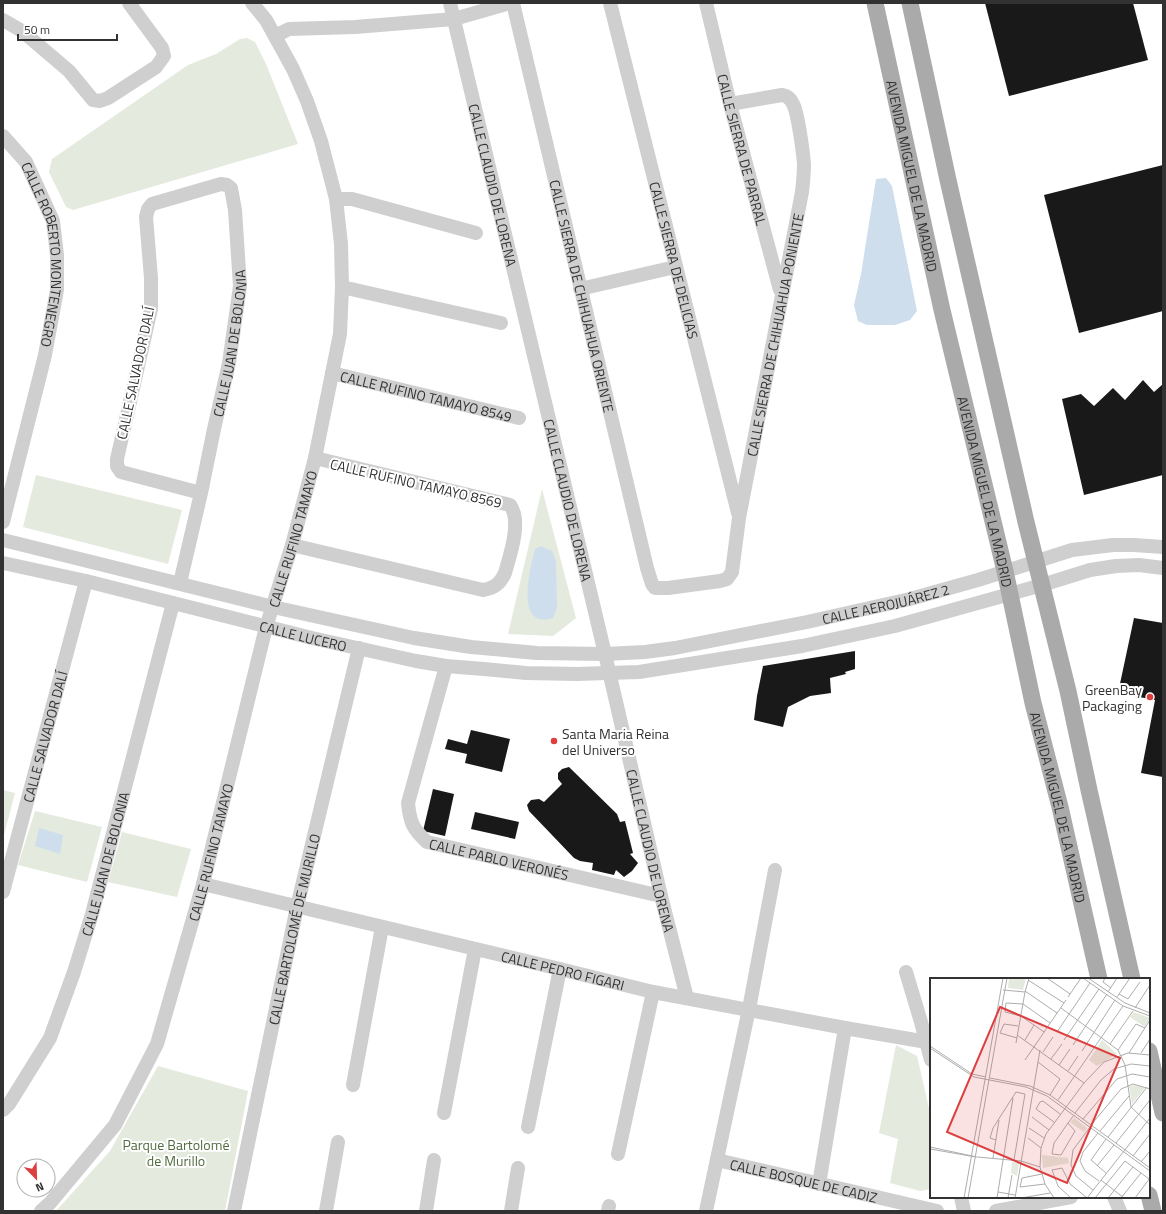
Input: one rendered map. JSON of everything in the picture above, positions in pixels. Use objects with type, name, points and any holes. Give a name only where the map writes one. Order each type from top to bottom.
[{"type":"main road","name":"AVENIDA MIGUEL DE LA MADRID","points":[[875,3],[942,310],[1005,571],[1033,703],[1060,807],[1099,978]]},
{"type":"main road","points":[[910,3],[948,180],[1036,561],[1068,691],[1132,978]]},
{"type":"main road","points":[[1150,1055],[1163,1112]]},
{"type":"main road","points":[[1150,1198],[1153,1211]]},
{"type":"street","points":[[3,20],[22,31],[69,71],[93,100],[100,101],[108,98],[156,66],[164,56],[162,48],[129,3]]},
{"type":"street","name":"CALLE RUFINO TAMAYO","points":[[41,1211],[50,1203],[115,1125],[157,1044],[203,884],[266,627],[292,545],[315,458],[340,334],[342,287],[341,244],[336,199],[321,141],[307,101],[293,69],[266,20],[252,3]]},
{"type":"street","name":"CALLE CLAUDIO DE LORENA","points":[[450,3],[661,896],[687,998]]},
{"type":"street","points":[[275,36],[289,29],[355,27],[454,19],[512,3]]},
{"type":"street","name":"CALLE SIERRA DE CHIHUAHUA ORIENTE","points":[[512,3],[652,584],[655,588],[668,588],[720,581],[731,575]]},
{"type":"street","name":"CALLE SIERRA DE DELICIAS","points":[[610,3],[739,518]]},
{"type":"street","name":"CALLE SIERRA DE PARRAL","points":[[706,3],[730,104],[781,295]]},
{"type":"street","name":"CALLE SIERRA DE CHIHUAHUA PONIENTE","points":[[730,104],[774,96],[787,96],[795,110],[803,170],[802,192],[739,518],[735,558],[731,575]]},
{"type":"street","name":"CALLE ROBERTO MONTENEGRO","points":[[3,136],[26,162],[53,221],[57,255],[57,290],[45,355],[3,522]]},
{"type":"street","name":"CALLE JUAN DE BOLONIA","points":[[148,209],[152,204],[221,184],[228,185],[231,188],[235,210],[240,286],[229,363],[180,584]]},
{"type":"street","points":[[336,199],[352,199],[476,233]]},
{"type":"street","name":"CALLE SALVADOR DALÍ","points":[[148,209],[146,217],[151,278],[151,309],[117,459],[117,466],[121,472],[201,493]]},
{"type":"street","points":[[580,289],[675,267]]},
{"type":"street","points":[[342,287],[501,323]]},
{"type":"street","name":"CALLE RUFINO TAMAYO 8549","points":[[332,373],[519,418]]},
{"type":"street","name":"CALLE RUFINO TAMAYO 8569","points":[[292,545],[483,590],[496,585],[502,580],[505,573],[516,525],[513,509],[510,505],[315,458]]},
{"type":"street","name":"CALLE LUCERO","points":[[3,540],[273,607],[384,632],[471,647],[537,653],[605,654]]},
{"type":"street","name":"CALLE AEROJUÁREZ 2","points":[[605,654],[645,652],[675,648],[807,622],[910,599],[978,580],[1072,550],[1120,545],[1163,547]]},
{"type":"street","points":[[1072,550],[1077,573]]},
{"type":"street","name":"CALLE LUCERO","points":[[3,563],[86,581],[266,627],[446,666],[577,674],[609,672]]},
{"type":"street","name":"CALLE AEROJUÁREZ 2","points":[[609,672],[639,672],[802,646],[895,626],[1042,585],[1077,573],[1101,568],[1139,565],[1163,568]]},
{"type":"street","name":"CALLE SALVADOR DALÍ","points":[[3,892],[86,581]]},
{"type":"street","name":"CALLE JUAN DE BOLONIA","points":[[3,1110],[9,1104],[50,1038],[74,972],[92,914],[173,603]]},
{"type":"street","name":"CALLE BARTOLOMÉ DE MURILLO","points":[[234,1211],[297,907],[359,648]]},
{"type":"street","name":"CALLE PABLO VERONÉS","points":[[446,666],[408,803],[410,816],[416,832],[427,842],[661,896]]},
{"type":"street","points":[[706,1211],[749,1009],[775,870]]},
{"type":"street","name":"CALLE PEDRO FIGARI","points":[[203,884],[653,992],[927,1042]]},
{"type":"street","points":[[353,1085],[382,927]]},
{"type":"street","points":[[444,1113],[475,949]]},
{"type":"street","points":[[528,1127],[560,969]]},
{"type":"street","points":[[906,972],[926,1021],[927,1042],[930,1056]]},
{"type":"street","points":[[618,1154],[653,992]]},
{"type":"street","points":[[819,1184],[845,1028]]},
{"type":"street","points":[[326,1211],[338,1142]]},
{"type":"street","points":[[426,1211],[434,1160]]},
{"type":"street","name":"CALLE BOSQUE DE CADIZ","points":[[717,1160],[937,1211]]},
{"type":"street","points":[[511,1211],[518,1168]]},
{"type":"street","points":[[961,1198],[964,1211]]},
{"type":"street","points":[[996,1211],[1066,1198]]},
{"type":"street","points":[[1114,1198],[1120,1211]]},
{"type":"green space","points":[[247,38],[255,42],[266,64],[298,144],[73,210],[66,207],[49,172],[52,159],[188,65],[216,54],[240,39]]},
{"type":"green space","points":[[36,475],[182,510],[168,564],[23,527]]},
{"type":"green space","points":[[542,489],[576,618],[553,636],[508,634]]},
{"type":"green space","points":[[3,790],[15,793],[3,839]]},
{"type":"green space","points":[[35,811],[102,827],[87,882],[18,865]]},
{"type":"green space","points":[[122,832],[191,849],[177,897],[108,882]]},
{"type":"green space","points":[[896,1045],[917,1056],[930,1113],[930,1189],[920,1191],[890,1183],[898,1139],[879,1133]]},
{"type":"green space","name":"Parque Bartolomé de Murillo","points":[[158,1066],[248,1091],[225,1211],[56,1211],[110,1151]]},
{"type":"water","points":[[886,178],[892,186],[917,311],[910,320],[895,325],[867,325],[858,321],[854,305],[861,274],[876,179]]},
{"type":"water","points":[[541,546],[552,551],[556,561],[557,608],[553,618],[541,619],[533,615],[529,606],[528,582],[535,549]]},
{"type":"water","points":[[39,828],[63,835],[60,854],[35,846]]},
{"type":"building","points":[[985,3],[1133,3],[1148,60],[1009,96]]},
{"type":"building","points":[[1163,165],[1163,311],[1079,333],[1044,195]]},
{"type":"building","points":[[1143,380],[1154,392],[1163,384],[1163,475],[1084,495],[1062,399],[1081,394],[1094,406],[1113,388],[1125,400]]},
{"type":"building","name":"GreenBay Packaging","points":[[1134,618],[1163,623],[1163,777],[1141,773],[1155,700],[1118,693]]},
{"type":"building","points":[[855,651],[855,669],[845,672],[846,674],[830,678],[831,693],[810,696],[788,707],[783,727],[754,720],[763,666]]},
{"type":"building","points":[[471,730],[510,739],[502,772],[465,763],[467,754],[445,749],[448,739],[467,744]]},
{"type":"building","points":[[569,767],[617,814],[620,822],[625,821],[633,853],[630,854],[638,863],[632,871],[624,877],[616,870],[614,875],[592,870],[593,863],[580,861],[574,858],[529,811],[527,805],[531,800],[539,799],[544,802],[562,784],[558,779],[558,773],[562,769]]},
{"type":"building","points":[[433,789],[454,794],[445,836],[423,831]]},
{"type":"building","points":[[475,812],[519,822],[515,839],[471,829]]},
{"type":"place","name":"GreenBay Packaging","points":[[1150,697]]},
{"type":"place","name":"Santa Maria Reina del Universo","points":[[554,741]]}]
